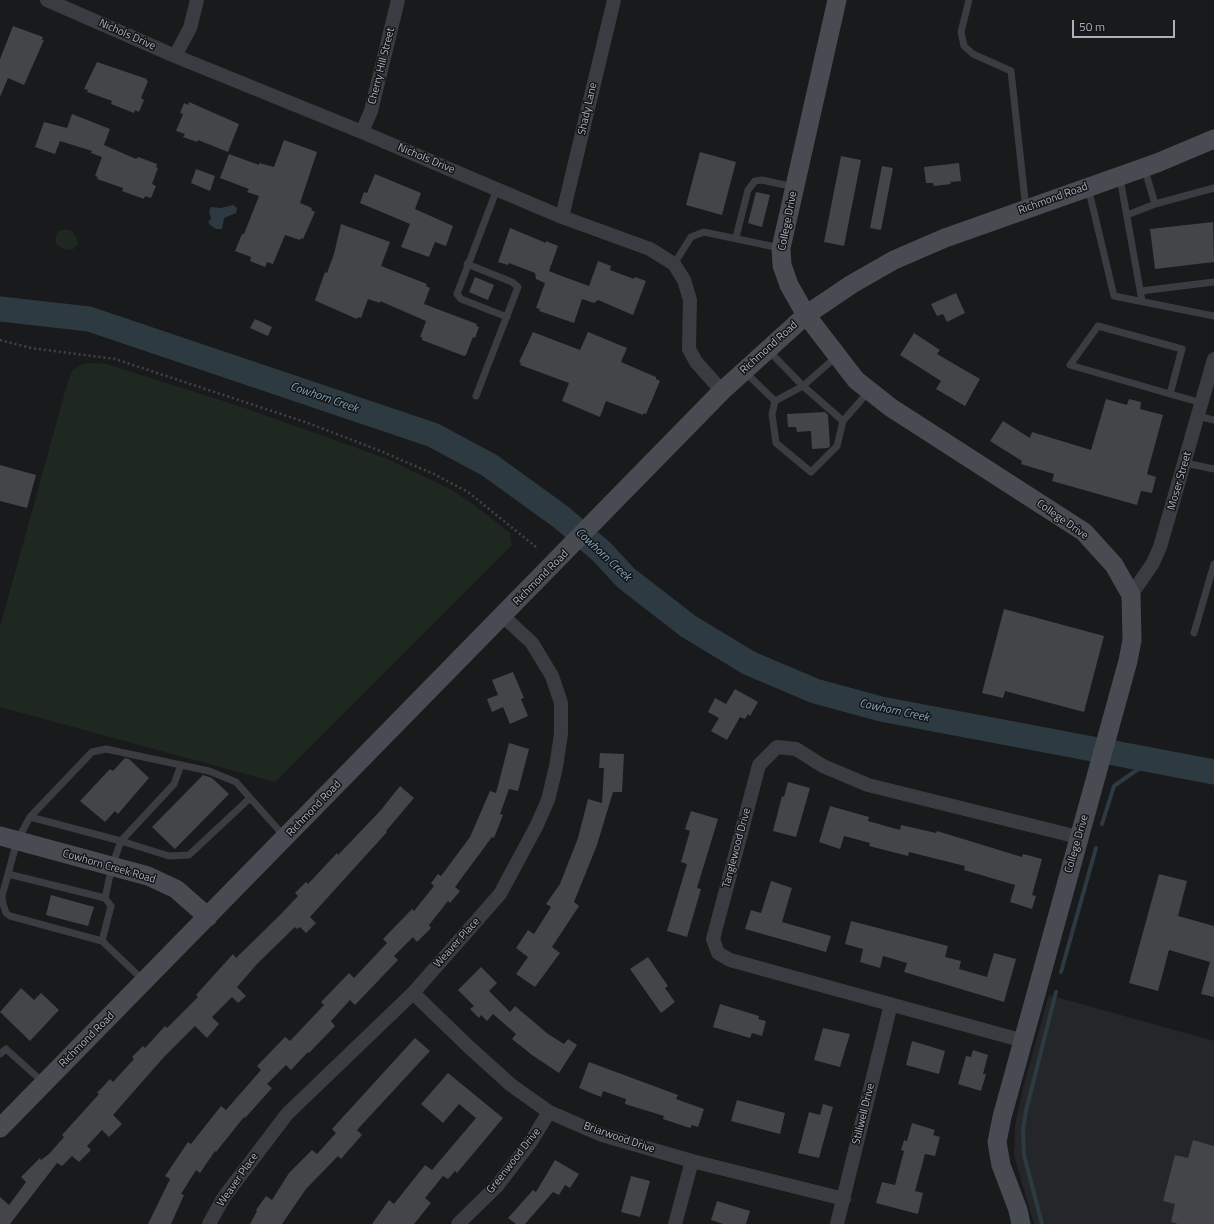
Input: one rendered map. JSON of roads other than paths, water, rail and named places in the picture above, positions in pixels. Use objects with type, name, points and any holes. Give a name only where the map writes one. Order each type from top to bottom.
[{"type":"street","name":"Nichols Drive","points":[[47,0],[175,56],[362,132],[562,217],[650,249],[674,264],[684,280],[690,300],[689,349],[696,362],[722,391]]},
{"type":"street","points":[[175,56],[190,28],[197,0]]},
{"type":"street","name":"Cherry Hill Street","points":[[362,132],[371,111],[398,0]]},
{"type":"street","name":"Shady Lane","points":[[562,217],[614,0]]},
{"type":"street","name":"College Drive","points":[[837,0],[781,248],[782,265],[789,285],[806,315],[856,380],[890,407],[1084,532],[1114,564],[1131,595],[1132,640],[1111,723],[1078,837],[1002,1118],[997,1142],[1001,1165],[1018,1210],[1021,1224]]},
{"type":"street","name":"Richmond Road","points":[[0,1128],[722,391],[806,315],[852,284],[894,260],[945,238],[1144,167],[1214,139]]},
{"type":"street","name":"Moser Street","points":[[1131,595],[1152,563],[1160,547],[1200,409],[1212,374],[1214,359]]},
{"type":"street","name":"Weaver Place","points":[[209,1224],[224,1197],[287,1114],[413,993],[500,894],[520,859],[539,820],[548,800],[556,767],[561,734],[561,703],[554,682],[532,643],[503,616]]},
{"type":"street","name":"Tanglewood Drive","points":[[1024,1041],[730,960],[718,952],[713,939],[759,765],[777,747],[796,749],[823,766],[868,785],[1078,837]]},
{"type":"street","name":"Cowhorn Creek Road","points":[[8,839],[148,876],[176,889],[208,917]]},
{"type":"street","name":"Briarwood Drive","points":[[413,993],[511,1085],[549,1112],[602,1135],[692,1161],[844,1199]]},
{"type":"street","name":"Stillwell Drive","points":[[837,1224],[891,1004]]},
{"type":"street","name":"Greenwood Drive","points":[[458,1224],[497,1186],[530,1143],[549,1112]]},
{"type":"street","points":[[674,1224],[692,1161]]},
{"type":"lane","points":[[969,0],[961,32],[964,46],[972,54],[1011,71],[1026,209]]},
{"type":"lane","points":[[1144,167],[1155,204]]},
{"type":"lane","points":[[1119,176],[1142,301]]},
{"type":"lane","points":[[736,237],[748,190],[755,181],[762,180],[795,187]]},
{"type":"lane","points":[[1088,187],[1114,296],[1214,316]]},
{"type":"lane","points":[[1127,215],[1155,204],[1214,188]]},
{"type":"lane","points":[[497,189],[457,290],[458,296],[507,317]]},
{"type":"lane","points":[[674,264],[691,237],[704,232],[736,237],[781,248]]},
{"type":"lane","points":[[467,264],[516,284],[518,291],[476,396]]},
{"type":"lane","points":[[1140,291],[1214,282]]},
{"type":"lane","points":[[1170,394],[1182,349],[1098,326],[1070,366],[1170,394],[1200,409],[1214,420]]},
{"type":"lane","points":[[768,350],[803,386],[843,421]]},
{"type":"lane","points":[[838,355],[803,386],[775,401],[772,414],[776,443],[811,472],[837,446],[843,421],[869,391]]},
{"type":"lane","points":[[744,371],[775,401]]},
{"type":"lane","points":[[1185,463],[1214,469]]},
{"type":"lane","points":[[1194,633],[1214,564]]},
{"type":"lane","points":[[144,982],[102,941],[10,916],[6,913],[2,904],[2,896],[8,874],[8,839],[92,752],[106,749],[209,771],[236,782],[285,838]]},
{"type":"lane","points":[[105,898],[112,866],[121,841],[174,784],[181,765]]},
{"type":"lane","points":[[30,817],[121,841],[169,856],[189,855],[250,798]]},
{"type":"lane","points":[[8,874],[105,898],[111,906],[102,941]]},
{"type":"lane","points":[[0,1054],[3,1046],[44,1083]]},
{"type":"waterway","name":"Cowhorn Creek","points":[[0,309],[89,319],[433,435],[489,465],[561,517],[602,552],[626,578],[688,626],[749,663],[815,691],[881,709],[1214,772]]},
{"type":"waterway","points":[[1102,824],[1114,786],[1151,760]]},
{"type":"waterway","points":[[1061,972],[1096,848]]},
{"type":"waterway","points":[[1042,1224],[1024,1155],[1023,1129],[1026,1111],[1056,992]]}]
